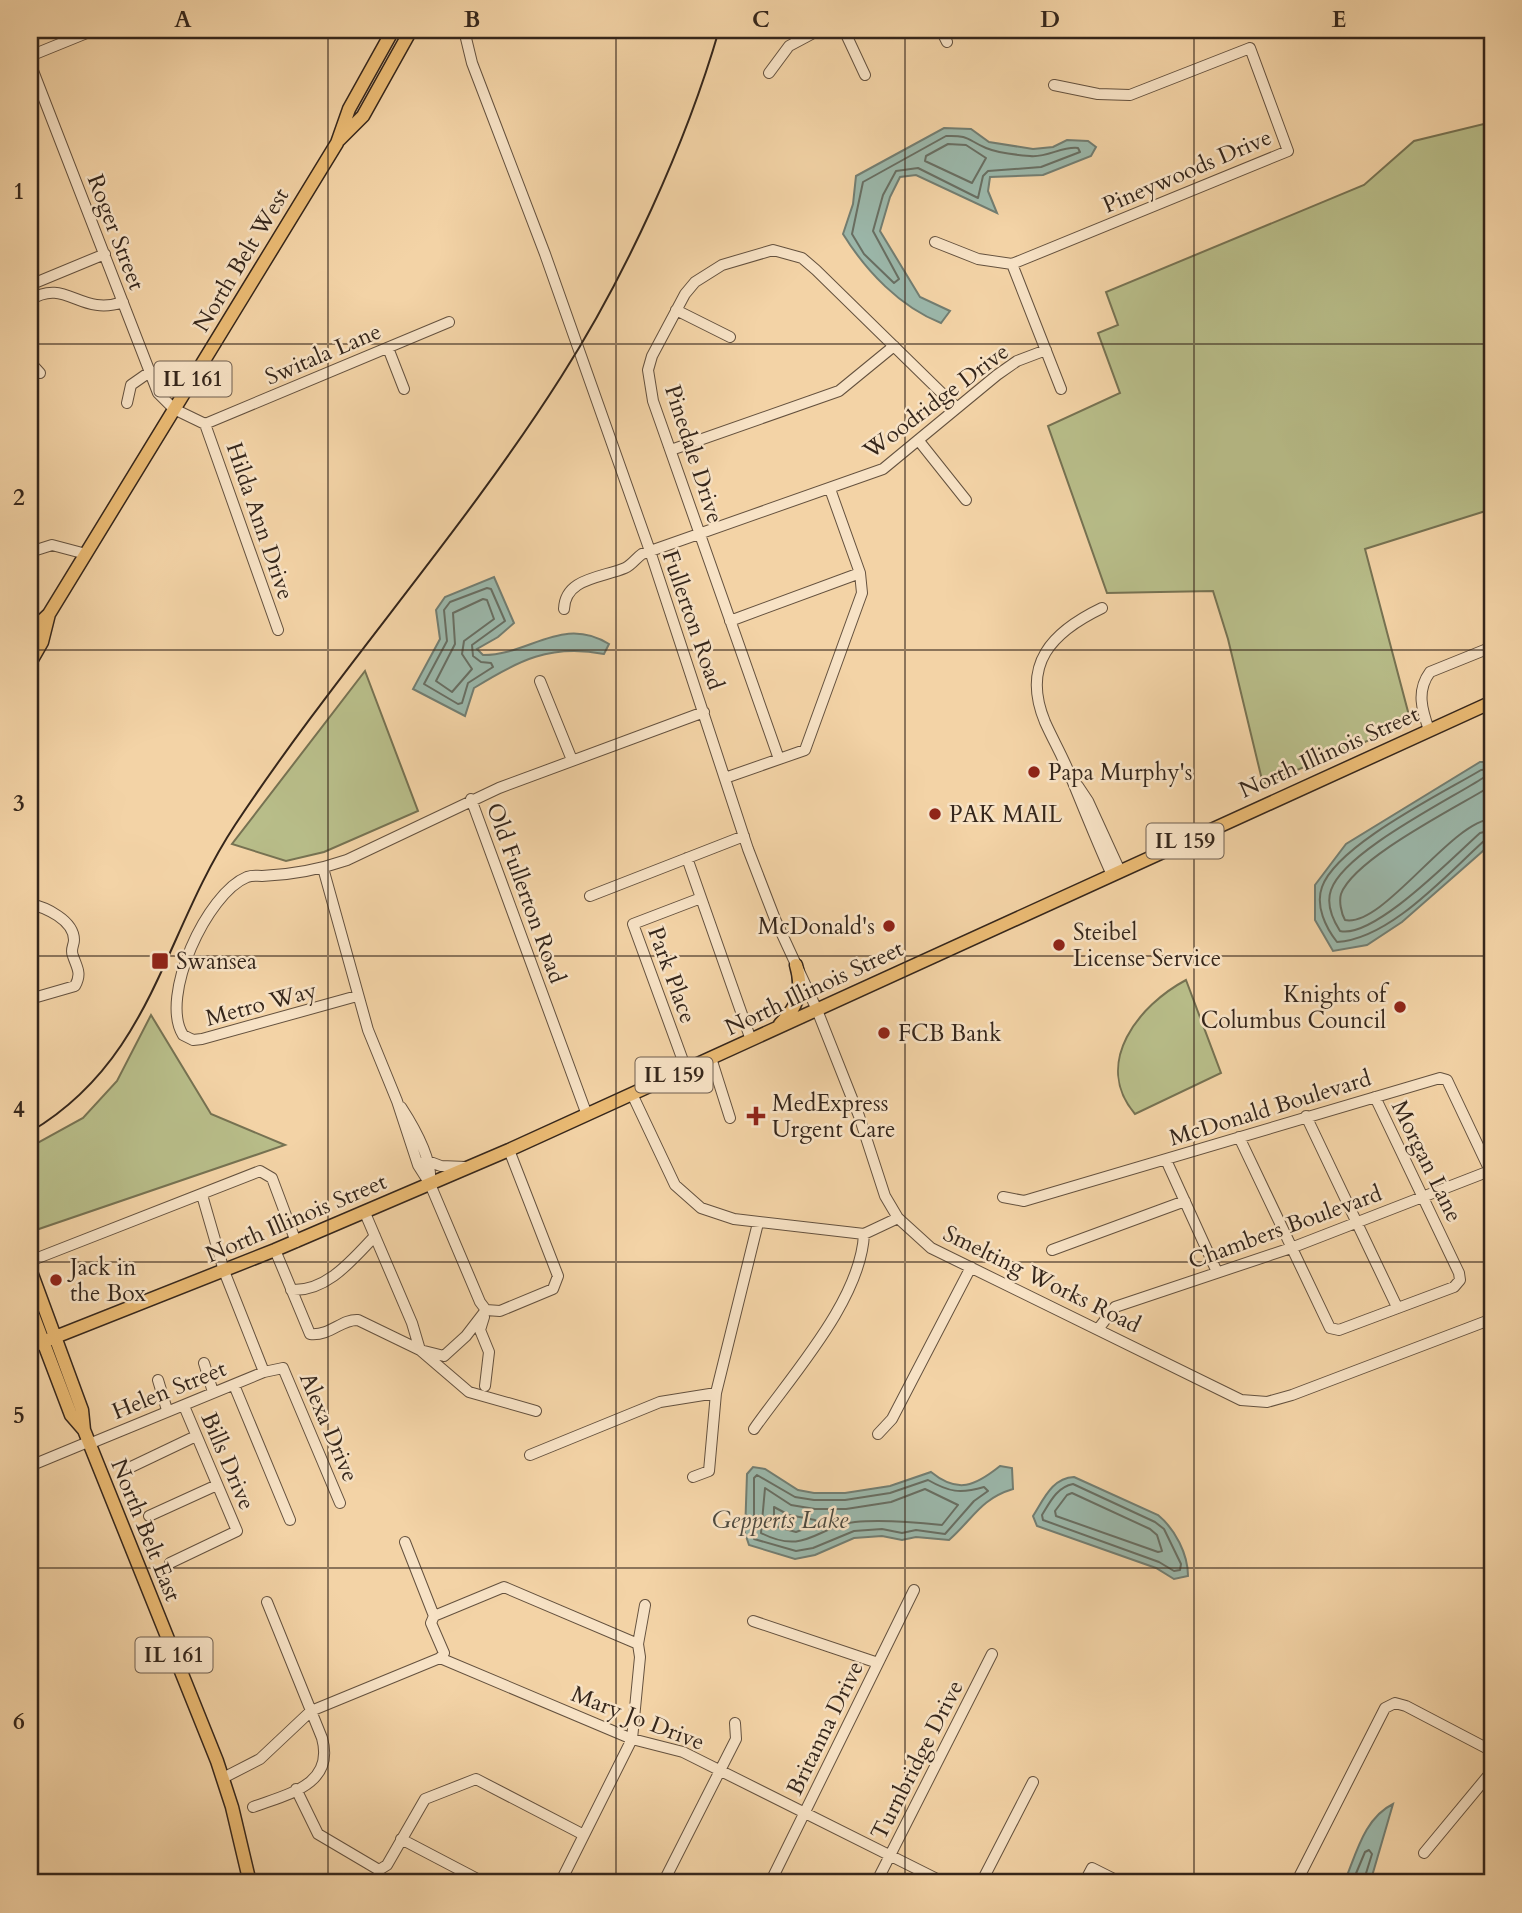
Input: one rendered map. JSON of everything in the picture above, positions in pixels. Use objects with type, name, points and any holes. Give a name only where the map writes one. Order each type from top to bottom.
[{"type":"main road","name":"North Belt West","points":[[337,143],[348,109],[393,30]]},
{"type":"main road","name":"North Belt West","points":[[30,632],[49,614],[337,143],[363,116],[411,30]]},
{"type":"main road","name":"North Belt West","points":[[30,663],[42,642],[49,614]]},
{"type":"main road","name":"North Illinois Street","points":[[30,1346],[296,1242],[509,1150],[1492,702]]},
{"type":"main road","points":[[775,1029],[787,1017],[798,999],[799,977],[796,965]]},
{"type":"main road","name":"IL 161","points":[[30,1269],[48,1339]]},
{"type":"main road","name":"IL 161","points":[[30,1307],[48,1339]]},
{"type":"main road","name":"North Belt East","points":[[48,1339],[82,1410],[87,1439],[223,1778],[250,1883]]},
{"type":"street","points":[[30,56],[94,30]]},
{"type":"street","name":"Fullerton Road","points":[[464,30],[472,61],[545,254],[650,551],[744,836],[859,1116],[885,1196],[898,1218]]},
{"type":"street","points":[[769,73],[789,46],[819,30]]},
{"type":"street","points":[[844,30],[865,75]]},
{"type":"street","points":[[941,30],[947,42]]},
{"type":"street","name":"Pineywoods Drive","points":[[1012,264],[1288,151],[1250,48],[1130,95],[1107,95],[1054,85]]},
{"type":"street","name":"Roger Street","points":[[30,63],[158,393],[174,410]]},
{"type":"street","points":[[934,242],[978,258],[1012,264],[1061,389]]},
{"type":"street","name":"Pinedale Drive","points":[[779,760],[653,401],[648,370],[652,356],[685,294],[706,274],[743,256],[773,250],[802,258],[816,270],[957,408]]},
{"type":"street","points":[[30,285],[105,254]]},
{"type":"street","points":[[30,300],[42,294],[59,292],[95,306],[123,302]]},
{"type":"street","points":[[676,310],[730,337]]},
{"type":"street","name":"Switala Lane","points":[[205,424],[449,322]]},
{"type":"street","points":[[671,450],[839,391],[894,346]]},
{"type":"street","points":[[388,348],[404,389]]},
{"type":"street","name":"Woodridge Drive","points":[[564,609],[564,598],[570,589],[626,568],[650,551],[883,469],[1007,367],[1046,350]]},
{"type":"street","points":[[30,362],[40,373]]},
{"type":"street","points":[[127,403],[131,385],[150,371]]},
{"type":"street","points":[[174,410],[205,424]]},
{"type":"street","name":"Hilda Ann Drive","points":[[205,424],[278,630]]},
{"type":"street","points":[[919,441],[966,499]]},
{"type":"street","points":[[725,778],[805,750],[861,601],[860,573],[830,489]]},
{"type":"street","points":[[30,552],[52,545],[86,554]]},
{"type":"street","points":[[730,621],[860,573]]},
{"type":"street","points":[[1102,608],[1061,632],[1047,649],[1038,670],[1040,707],[1116,873]]},
{"type":"street","points":[[1429,730],[1421,706],[1421,689],[1430,671],[1492,648]]},
{"type":"street","points":[[540,681],[572,760]]},
{"type":"street","name":"Old Fullerton Road","points":[[587,1115],[471,799],[704,712]]},
{"type":"street","name":"Metro Way","points":[[357,996],[202,1040],[188,1039],[180,1031],[176,1003],[180,979],[214,905],[238,882],[254,875],[323,868],[360,854],[471,799]]},
{"type":"street","points":[[590,896],[744,836]]},
{"type":"street","points":[[687,858],[751,1040]]},
{"type":"street","points":[[323,868],[357,996],[397,1101],[415,1158],[430,1184],[480,1302],[486,1310],[500,1311],[552,1289],[558,1276],[509,1150]]},
{"type":"street","name":"Park Place","points":[[686,1069],[633,924],[701,898]]},
{"type":"street","points":[[30,904],[62,919],[71,929],[74,940],[71,948],[80,974],[75,986],[30,999]]},
{"type":"street","points":[[711,1058],[730,1118]]},
{"type":"street","name":"McDonald Boulevard","points":[[1003,1197],[1024,1201],[1306,1116],[1440,1079],[1447,1080],[1492,1172]]},
{"type":"street","points":[[632,1094],[665,1167],[687,1199],[715,1214],[758,1223],[864,1234],[898,1218]]},
{"type":"street","name":"Morgan Lane","points":[[1375,1097],[1460,1280],[1454,1287],[1397,1307]]},
{"type":"street","points":[[397,1101],[408,1118],[425,1160],[430,1184]]},
{"type":"street","points":[[1239,1138],[1330,1328],[1339,1330],[1397,1307],[1306,1116]]},
{"type":"street","points":[[425,1160],[441,1166],[470,1167]]},
{"type":"street","points":[[1166,1160],[1217,1272]]},
{"type":"street","points":[[30,1261],[260,1171],[267,1172],[272,1178],[296,1242]]},
{"type":"street","name":"Chambers Boulevard","points":[[1099,1328],[1115,1307],[1291,1248],[1492,1172]]},
{"type":"street","name":"Alexa Drive","points":[[202,1195],[224,1271],[264,1372],[283,1368],[340,1503]]},
{"type":"street","points":[[1052,1250],[1185,1201]]},
{"type":"street","points":[[365,1213],[420,1350],[469,1392],[537,1411]]},
{"type":"street","name":"Smelting Works Road","points":[[898,1218],[931,1248],[1099,1328],[1241,1400],[1256,1402],[1292,1395],[1492,1318]]},
{"type":"street","points":[[693,1477],[709,1471],[716,1393],[758,1223]]},
{"type":"street","points":[[754,1429],[834,1316],[863,1256],[864,1234]]},
{"type":"street","points":[[291,1290],[313,1286],[343,1271],[376,1236]]},
{"type":"street","points":[[275,1250],[310,1334],[324,1335],[351,1319],[358,1320],[420,1350],[444,1356],[466,1336],[486,1310]]},
{"type":"street","points":[[878,1434],[891,1419],[971,1267]]},
{"type":"street","points":[[485,1386],[489,1352],[480,1330],[486,1310]]},
{"type":"street","points":[[205,1363],[213,1392]]},
{"type":"street","name":"Helen Street","points":[[30,1466],[87,1439],[184,1405],[264,1372]]},
{"type":"street","name":"Bills Drive","points":[[158,1380],[167,1410]]},
{"type":"street","points":[[234,1385],[290,1520]]},
{"type":"street","points":[[530,1455],[660,1402],[716,1393]]},
{"type":"street","name":"Bills Drive","points":[[170,1563],[237,1531],[184,1405]]},
{"type":"street","points":[[131,1467],[196,1436]]},
{"type":"street","points":[[149,1516],[217,1485]]},
{"type":"street","points":[[405,1542],[434,1616]]},
{"type":"street","points":[[223,1778],[260,1759],[311,1711],[440,1658],[444,1653],[431,1623],[434,1616],[504,1587],[638,1644]]},
{"type":"street","name":"Britanna Drive","points":[[770,1883],[914,1590]]},
{"type":"street","points":[[253,1807],[316,1779],[324,1766],[322,1738],[267,1602]]},
{"type":"street","points":[[560,1883],[632,1739],[640,1657],[638,1644],[645,1605]]},
{"type":"street","points":[[753,1621],[878,1662]]},
{"type":"street","name":"Turnbridge Drive","points":[[876,1883],[992,1654]]},
{"type":"street","name":"Mary Jo Drive","points":[[440,1658],[632,1739],[684,1752],[945,1883]]},
{"type":"street","points":[[1296,1883],[1385,1708],[1395,1703],[1406,1706],[1492,1751]]},
{"type":"street","points":[[663,1883],[736,1739],[735,1723]]},
{"type":"street","points":[[1424,1853],[1492,1771]]},
{"type":"street","points":[[379,1870],[387,1865],[425,1799],[476,1779],[584,1835]]},
{"type":"street","points":[[981,1883],[1032,1782]]},
{"type":"street","points":[[296,1789],[318,1834],[379,1870]]},
{"type":"street","points":[[401,1839],[485,1883]]},
{"type":"street","points":[[1084,1883],[1092,1868],[1122,1883]]},
{"type":"street","points":[[379,1870],[379,1883]]},
{"type":"green space","points":[[1492,122],[1492,509],[1365,549],[1411,723],[1263,784],[1228,639],[1213,591],[1107,593],[1048,426],[1120,393],[1098,333],[1118,325],[1106,292],[1364,185],[1414,141]]},
{"type":"green space","points":[[365,671],[418,811],[324,852],[286,861],[232,844]]},
{"type":"green space","points":[[1186,980],[1221,1073],[1135,1114],[1123,1095],[1118,1075],[1120,1056],[1127,1037],[1152,1004]]},
{"type":"green space","points":[[151,1015],[211,1114],[285,1145],[30,1232],[30,1147],[83,1118],[117,1081]]},
{"type":"water","points":[[944,128],[971,129],[989,142],[1033,149],[1053,147],[1067,140],[1088,141],[1096,147],[1091,156],[1043,175],[990,177],[988,191],[997,213],[916,175],[900,177],[890,197],[880,231],[920,297],[950,311],[941,323],[898,298],[873,274],[843,234],[853,204],[856,176]]},
{"type":"water","points":[[494,577],[514,623],[498,637],[477,649],[483,655],[576,633],[592,636],[609,644],[604,654],[585,651],[551,653],[506,669],[474,688],[465,716],[413,689],[440,639],[436,610],[445,597]]},
{"type":"water","points":[[1480,762],[1492,762],[1492,843],[1402,922],[1367,945],[1333,951],[1315,920],[1315,885],[1346,844]]},
{"type":"water","name":"Gepperts Lake","points":[[1000,1466],[1012,1468],[1013,1489],[992,1498],[949,1540],[916,1537],[902,1540],[882,1536],[854,1538],[815,1555],[795,1559],[749,1545],[745,1533],[747,1474],[753,1467],[765,1469],[798,1490],[845,1493],[890,1486],[931,1472],[950,1483],[966,1485]]},
{"type":"water","points":[[1074,1477],[1158,1515],[1170,1527],[1179,1542],[1186,1559],[1188,1576],[1174,1579],[1156,1568],[1037,1526],[1033,1516],[1049,1490],[1060,1481]]},
{"type":"water","points":[[1393,1804],[1370,1883],[1344,1883],[1368,1828],[1383,1810]]},
{"type":"tram line","points":[[30,1132],[71,1102],[104,1069],[130,1032],[151,993],[210,867],[235,825],[315,712],[483,491],[561,377],[608,297],[652,209],[689,118],[719,30]]},
{"type":"place","name":"Papa Murphy's","points":[[1034,772]]},
{"type":"place","name":"PAK MAIL","points":[[935,814]]},
{"type":"place","name":"McDonald's","points":[[889,926]]},
{"type":"place","name":"Steibel License Service","points":[[1059,945]]},
{"type":"place","name":"Swansea","points":[[160,961]]},
{"type":"place","name":"Knights of Columbus Council","points":[[1400,1007]]},
{"type":"place","name":"FCB Bank","points":[[884,1033]]},
{"type":"place","name":"MedExpress Urgent Care","points":[[756,1116]]},
{"type":"place","name":"Jack in the Box","points":[[56,1280]]}]
